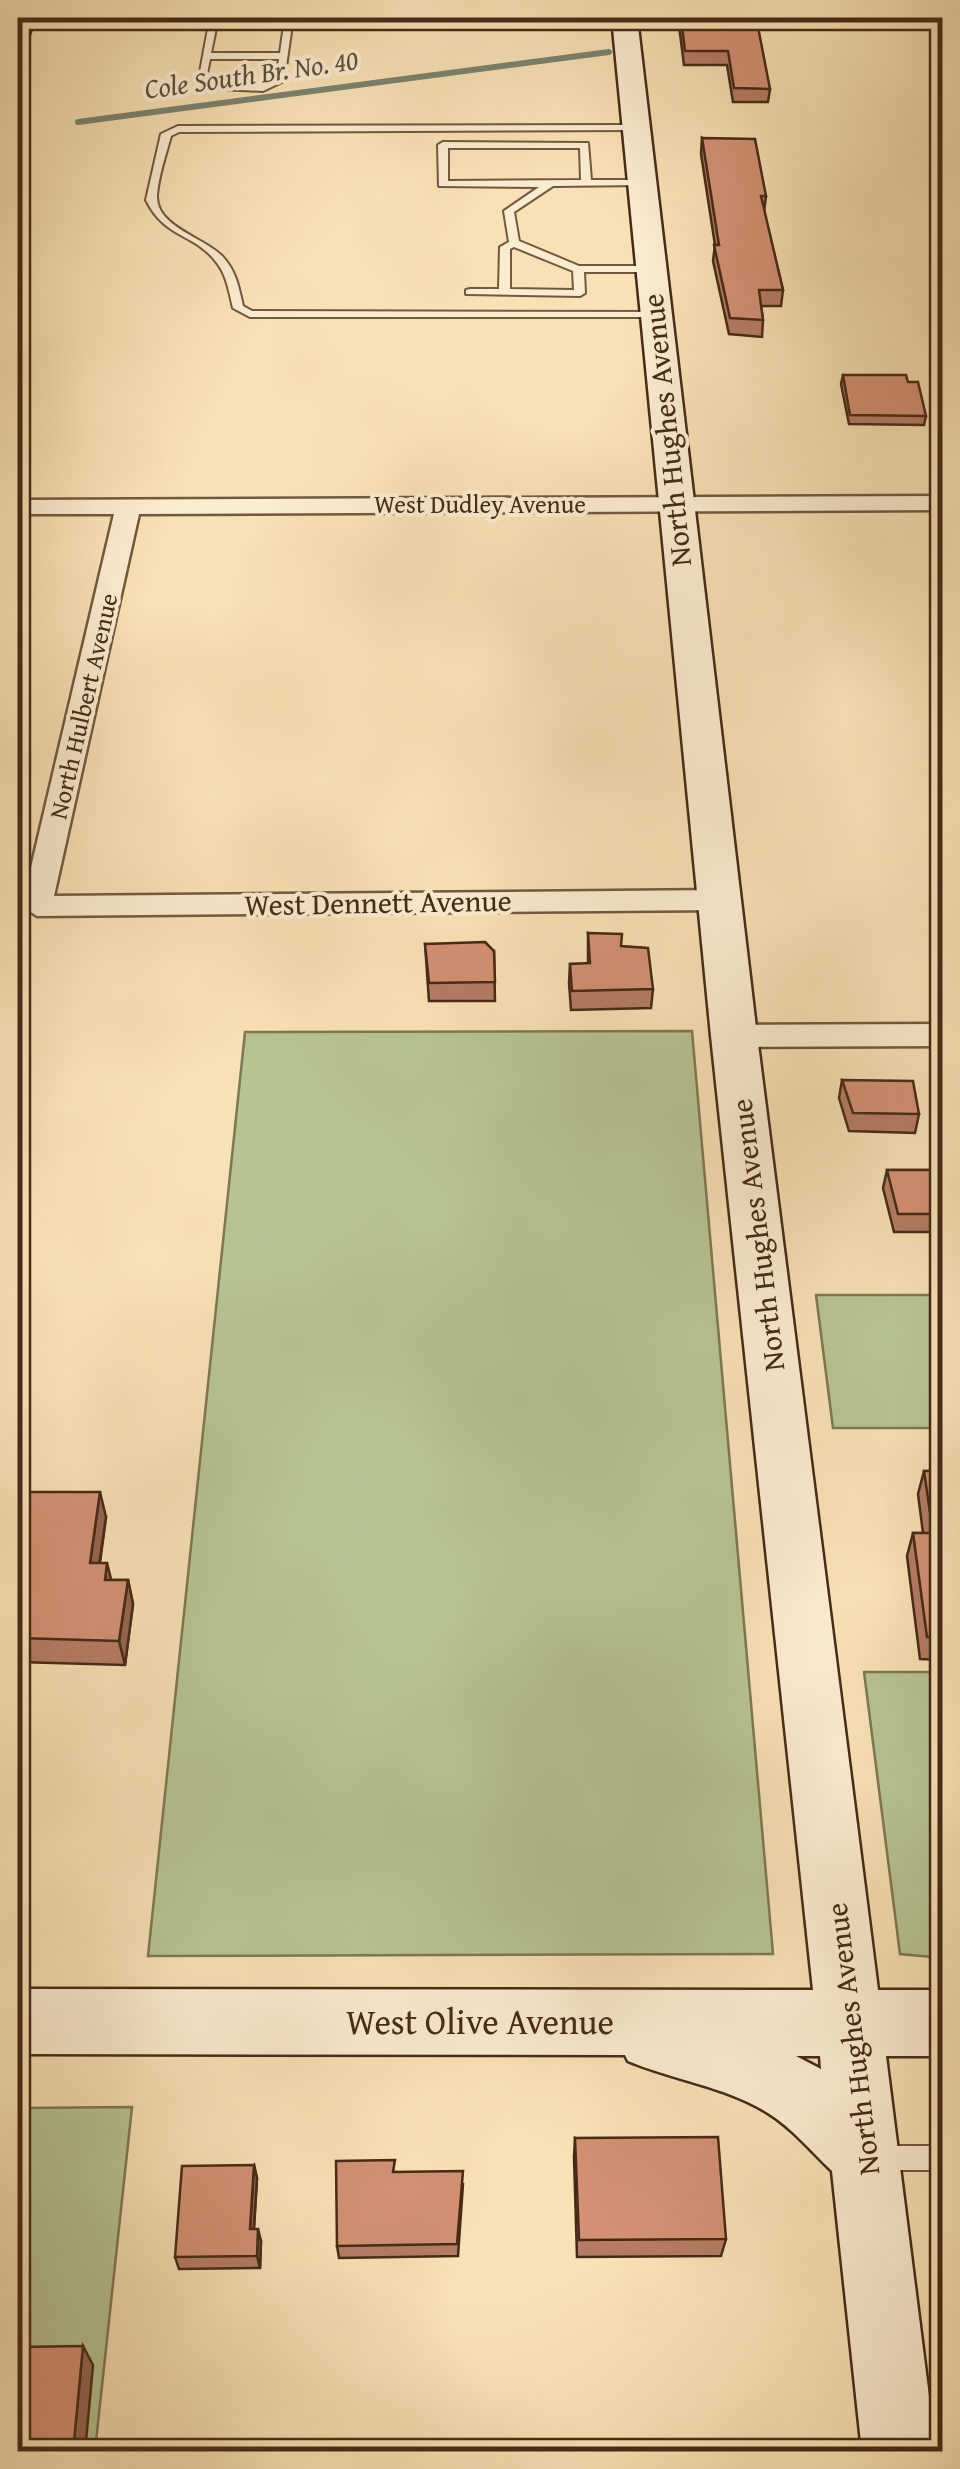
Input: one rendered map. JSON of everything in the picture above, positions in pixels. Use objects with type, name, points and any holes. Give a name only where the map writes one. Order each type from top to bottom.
[{"type":"street","name":"North Hughes Avenue","points":[[624,18],[734,1036],[867,2158],[907,2434]]},
{"type":"street","name":"West Dudley Avenue","points":[[18,507],[942,503]]},
{"type":"street","name":"North Hulbert Avenue","points":[[38,906],[128,506]]},
{"type":"street","name":"West Dennett Avenue","points":[[38,906],[719,900]]},
{"type":"street","points":[[734,1036],[942,1035]]},
{"type":"street","name":"West Olive Avenue","points":[[18,2022],[942,2023]]},
{"type":"street","points":[[598,2022],[756,2071],[794,2090],[867,2158]]},
{"type":"lane","points":[[214,18],[200,86],[263,88],[281,79],[289,18]]},
{"type":"lane","points":[[206,56],[283,56]]},
{"type":"lane","points":[[635,128],[178,129],[166,134],[162,144],[151,200],[163,220],[224,259],[235,280],[238,308],[250,314],[655,314]]},
{"type":"lane","points":[[586,183],[585,145],[443,145],[442,184],[641,183]]},
{"type":"lane","points":[[514,243],[509,211],[550,184]]},
{"type":"lane","points":[[504,293],[505,247],[514,243],[578,270],[650,268]]},
{"type":"lane","points":[[470,292],[580,293],[578,270]]},
{"type":"lane","points":[[867,2158],[942,2158]]},
{"type":"green space","points":[[692,1031],[773,1954],[148,1956],[245,1032]]},
{"type":"green space","points":[[816,1295],[942,1295],[942,1428],[833,1428]]},
{"type":"green space","points":[[864,1672],[942,1672],[942,1958],[900,1954]]},
{"type":"green space","points":[[132,2107],[95,2451],[18,2451],[18,2108]]},
{"type":"building","points":[[681,18],[739,18],[740,27],[758,27],[770,89],[734,88],[728,51],[685,51]]},
{"type":"building","points":[[702,138],[755,139],[766,196],[761,196],[783,290],[759,290],[763,320],[730,318],[714,245],[719,245]]},
{"type":"building","points":[[843,375],[906,375],[908,382],[918,382],[926,416],[850,415]]},
{"type":"building","points":[[588,933],[622,934],[621,946],[648,948],[653,989],[572,991],[570,964],[590,963]]},
{"type":"building","points":[[485,942],[494,951],[495,982],[429,983],[425,944]]},
{"type":"building","points":[[842,1080],[913,1081],[919,1114],[853,1113]]},
{"type":"building","points":[[887,1170],[942,1170],[942,1214],[898,1214]]},
{"type":"building","points":[[924,1471],[942,1471],[942,1637],[927,1637],[913,1533],[933,1533]]},
{"type":"building","points":[[25,1492],[100,1492],[90,1563],[107,1563],[105,1580],[128,1580],[119,1641],[18,1638],[18,1518]]},
{"type":"building","points":[[718,2137],[726,2239],[579,2240],[575,2138]]},
{"type":"building","points":[[395,2160],[393,2172],[463,2171],[457,2244],[337,2246],[336,2161]]},
{"type":"building","points":[[254,2165],[250,2229],[258,2229],[257,2256],[175,2257],[182,2166]]},
{"type":"building","points":[[83,2346],[73,2452],[18,2452],[18,2347]]},
{"type":"waterway","name":"Cole South Br. No. 40","points":[[78,122],[609,52]]}]
